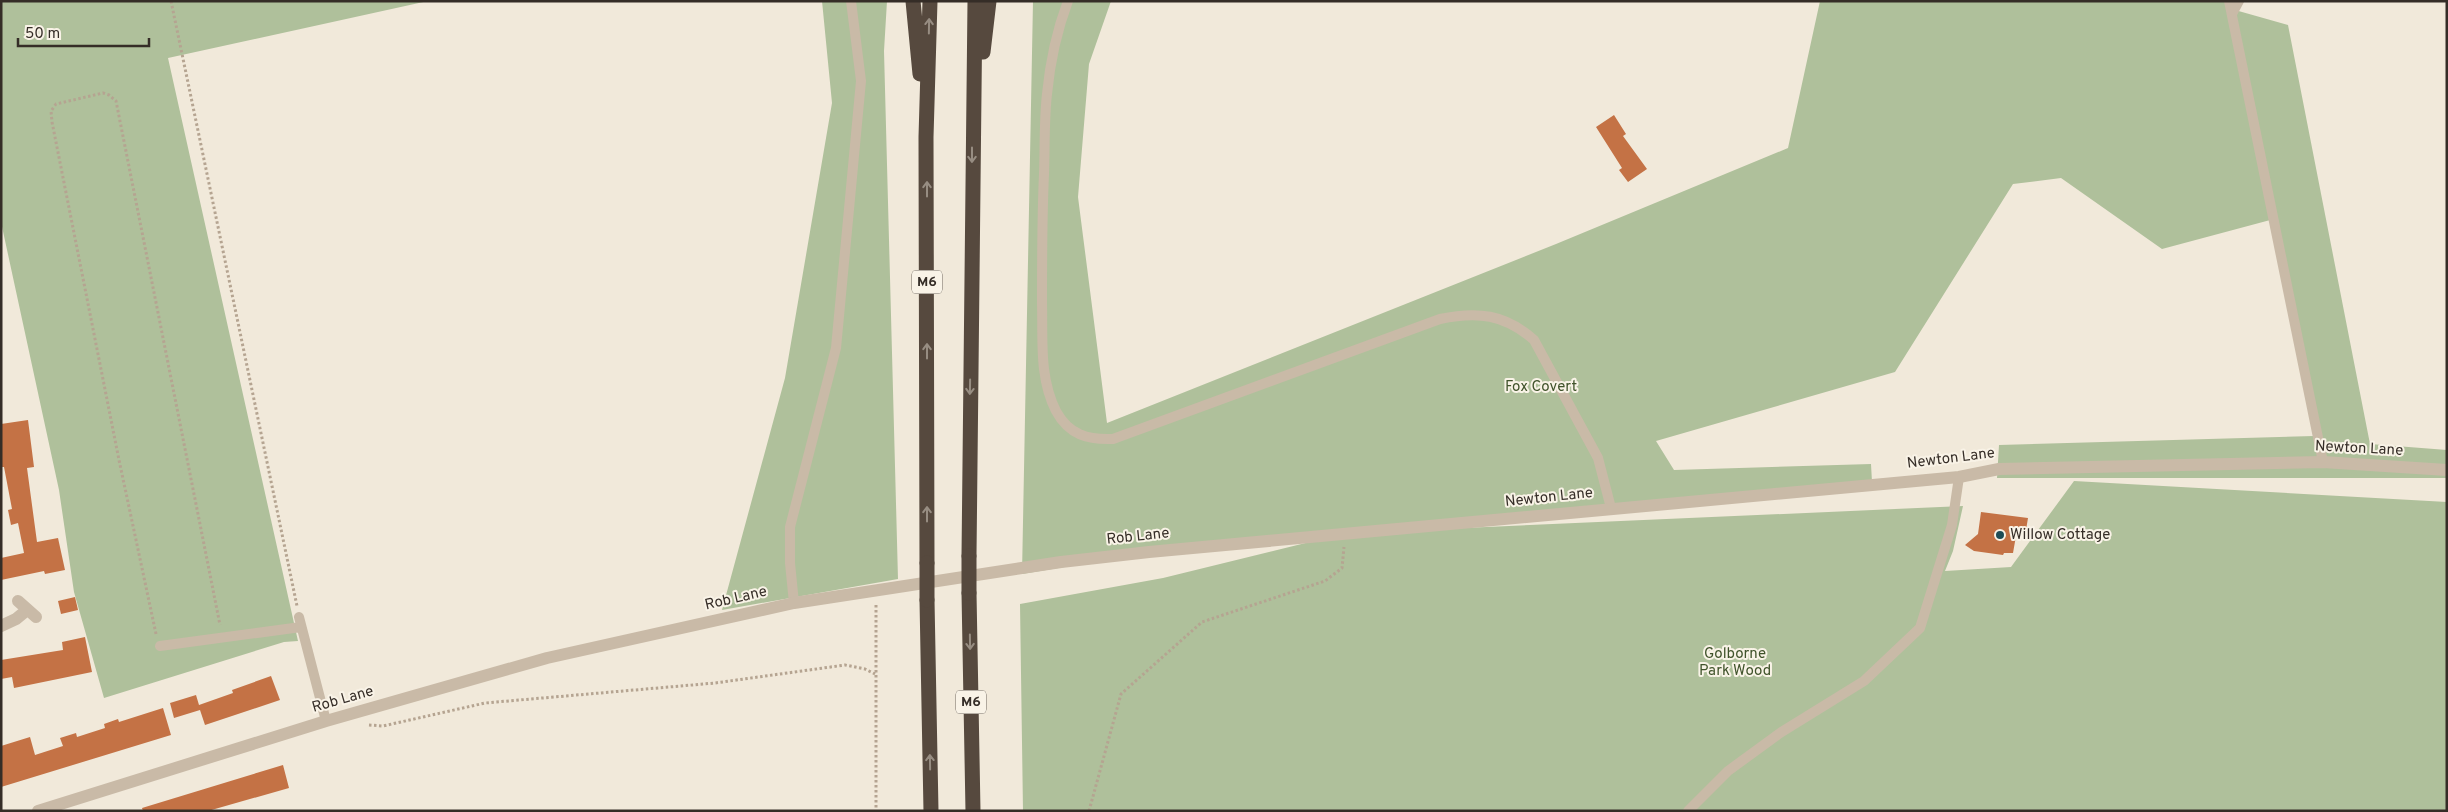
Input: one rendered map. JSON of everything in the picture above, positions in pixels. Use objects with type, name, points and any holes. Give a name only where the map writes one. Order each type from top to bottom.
[{"type":"highway","points":[[913,1],[926,137]]},
{"type":"highway","name":"M6","points":[[930,1],[926,137],[927,600],[931,811]]},
{"type":"highway","name":"M6","points":[[973,811],[969,556],[972,134],[975,1]]},
{"type":"highway","points":[[972,134],[989,1]]},
{"type":"street","name":"Newton Lane","points":[[1462,523],[1959,477],[1999,469],[2323,462],[2447,470]]},
{"type":"street","name":"Rob Lane","points":[[38,811],[326,721],[547,658],[794,603],[876,589],[1139,553],[1462,523]]},
{"type":"street","points":[[1,626],[16,619],[27,609]]},
{"type":"lane","points":[[794,603],[790,562],[790,527],[836,348],[861,81],[851,1]]},
{"type":"lane","points":[[1068,1],[1054,50],[1047,94],[1042,231],[1043,367],[1048,390],[1056,412],[1069,429],[1082,437],[1097,440],[1113,439],[1440,319],[1477,315],[1500,319],[1519,327],[1534,340],[1598,458],[1611,508]]},
{"type":"lane","points":[[2228,1],[2323,462]]},
{"type":"lane","points":[[2232,14],[2239,1]]},
{"type":"lane","points":[[1688,811],[1728,772],[1780,733],[1864,681],[1920,628],[1952,524],[1959,477]]},
{"type":"lane","points":[[160,646],[222,637],[300,622],[326,721]]},
{"type":"path","points":[[171,1],[300,622]]},
{"type":"path","points":[[160,646],[152,622],[118,460],[52,122],[52,111],[56,104],[104,93],[110,95],[116,101],[222,637]]},
{"type":"path","points":[[1089,811],[1121,694],[1202,622],[1325,581],[1342,568],[1344,533]]},
{"type":"path","points":[[876,589],[876,811]]},
{"type":"path","points":[[367,725],[383,726],[485,702],[706,684],[846,665],[865,669],[875,674]]},
{"type":"green space","points":[[1,1],[428,1],[168,58],[298,641],[284,642],[104,698],[74,592],[59,490],[1,222]]},
{"type":"green space","points":[[822,1],[887,1],[884,51],[898,579],[722,610],[785,378],[832,103]]},
{"type":"green space","points":[[1033,1],[1111,1],[1089,64],[1078,197],[1107,423],[1556,244],[1788,148],[1820,1],[2235,1],[2235,10],[2288,25],[2370,444],[2447,450],[2447,478],[1997,478],[1999,445],[2314,436],[2274,219],[2162,249],[2061,178],[2013,184],[1895,372],[1656,441],[1674,470],[1871,464],[1872,482],[1373,532],[1963,506],[1953,551],[1945,571],[2011,567],[2074,481],[2447,502],[2447,811],[1023,811],[1020,604],[1163,578],[1334,536],[1150,553],[1022,574]]},
{"type":"building","points":[[1614,115],[1626,134],[1623,136],[1647,169],[1628,182],[1619,170],[1622,168],[1596,127]]},
{"type":"building","points":[[28,420],[34,467],[27,468],[37,542],[58,538],[65,570],[45,574],[44,571],[1,580],[1,558],[24,553],[18,523],[11,525],[8,510],[12,509],[4,467],[1,467],[1,424]]},
{"type":"building","name":"Willow Cottage","points":[[1981,512],[2028,518],[2025,536],[2016,536],[2013,553],[2004,553],[2003,555],[1974,551],[1965,545],[1978,534]]},
{"type":"building","points":[[75,597],[78,610],[61,614],[58,601]]},
{"type":"building","points":[[85,637],[92,672],[14,688],[12,677],[1,679],[1,660],[63,650],[62,642]]},
{"type":"building","points":[[271,676],[280,700],[205,725],[200,710],[174,718],[170,703],[196,695],[199,705],[233,693],[232,690]]},
{"type":"building","points":[[163,708],[171,735],[1,787],[1,746],[30,737],[35,755],[63,746],[60,738],[76,733],[77,737],[105,728],[104,724],[118,719],[119,722]]},
{"type":"building","points":[[283,765],[289,788],[208,811],[143,811],[142,808]]},
{"type":"place","name":"Willow Cottage","points":[[2000,535]]},
{"type":"park label","name":"Fox Covert","points":[[1541,387]]},
{"type":"park label","name":"Golborne Park Wood","points":[[1735,662]]}]
